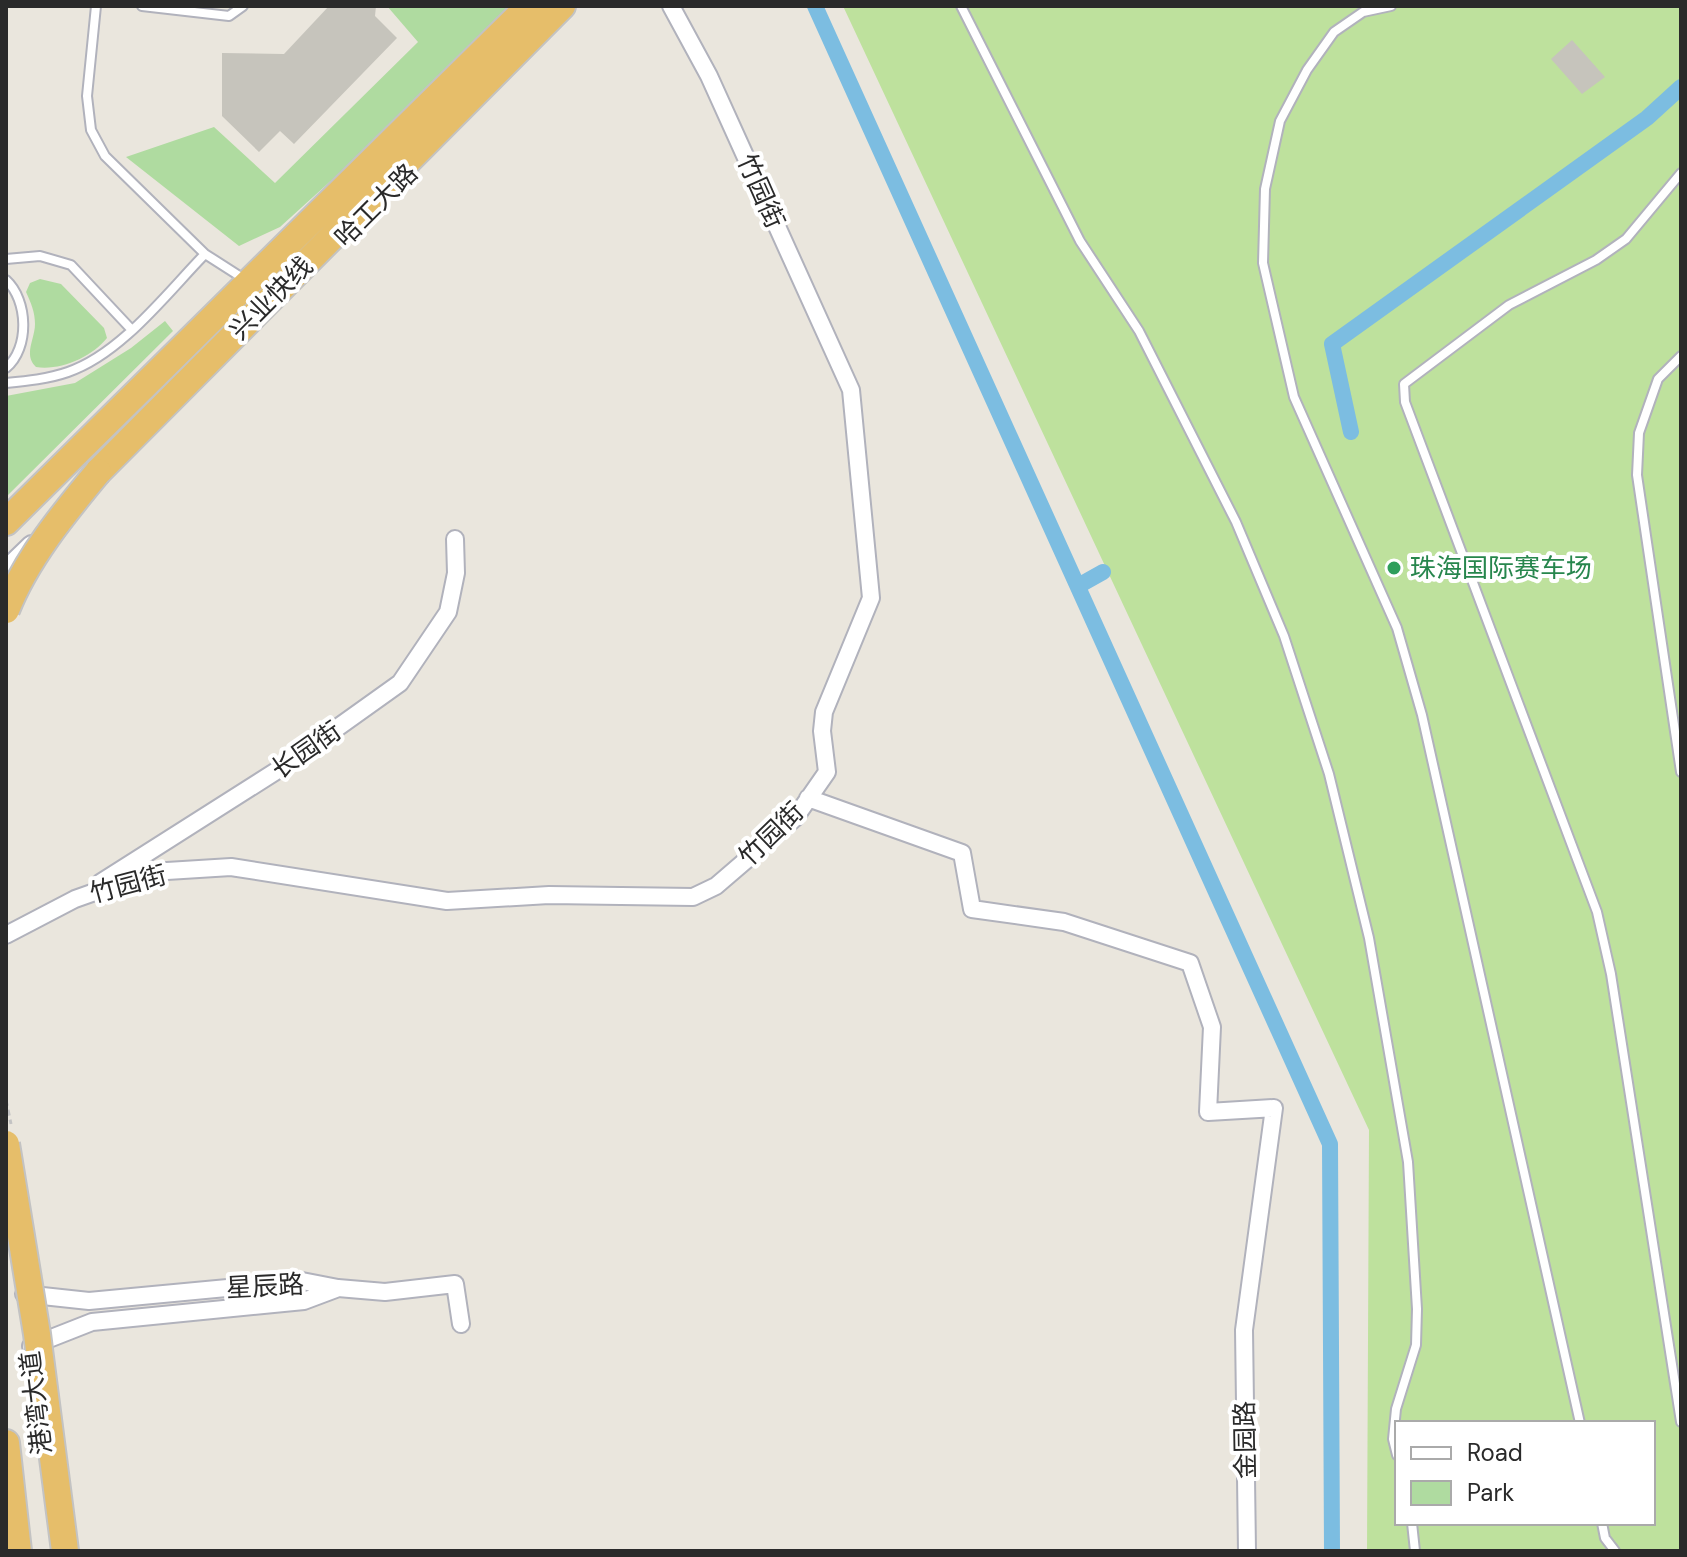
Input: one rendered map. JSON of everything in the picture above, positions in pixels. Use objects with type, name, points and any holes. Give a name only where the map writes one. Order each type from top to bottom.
[{"type":"highway","name":"兴业快线","points":[[6,522],[529,6]]},
{"type":"highway","name":"兴业快线","points":[[6,610],[22,577],[43,545],[98,472],[562,6]]},
{"type":"highway","points":[[6,1144],[37,1334],[65,1551]]},
{"type":"highway","name":"港湾大道","points":[[6,1208],[30,1347],[53,1551]]},
{"type":"highway","name":"港湾大道","points":[[6,1443],[18,1551]]},
{"type":"street","name":"哈工大路","points":[[6,516],[241,277],[518,6]]},
{"type":"street","name":"哈工大路","points":[[6,571],[130,452],[573,6]]},
{"type":"street","name":"竹园街","points":[[6,935],[75,899],[151,872],[231,867],[447,901],[549,895],[693,897],[716,886],[795,818],[827,772],[822,731],[824,712],[871,598],[851,390],[709,76],[671,6]]},
{"type":"street","name":"长园街","points":[[75,899],[281,768],[400,683],[448,612],[456,573],[455,539]]},
{"type":"street","name":"金园路","points":[[808,798],[962,853],[972,909],[1064,922],[1190,963],[1212,1027],[1208,1112],[1274,1108],[1244,1330],[1247,1551]]},
{"type":"street","name":"星辰路","points":[[21,1293],[89,1301],[302,1281],[338,1288]]},
{"type":"street","points":[[338,1288],[385,1292],[455,1284],[461,1324]]},
{"type":"street","name":"星辰路","points":[[30,1347],[92,1322],[304,1301],[338,1288]]},
{"type":"lane","points":[[96,6],[87,96],[91,130],[105,156],[205,254],[241,277]]},
{"type":"lane","points":[[142,6],[229,16],[243,6]]},
{"type":"lane","points":[[961,6],[1080,241],[1139,331],[1236,522],[1284,636],[1329,774],[1369,938],[1408,1162],[1417,1309],[1416,1345],[1396,1409],[1395,1447]]},
{"type":"lane","points":[[1391,6],[1363,12],[1334,32],[1307,70],[1280,121],[1265,189],[1263,263],[1294,397],[1397,628],[1422,715],[1580,1421]]},
{"type":"lane","points":[[1681,173],[1626,239],[1596,260],[1509,305],[1404,384],[1405,402],[1597,912],[1613,989],[1681,1422]]},
{"type":"lane","points":[[6,383],[70,372],[104,354],[205,254]]},
{"type":"lane","points":[[6,259],[40,256],[71,265],[131,329]]},
{"type":"lane","points":[[6,280],[13,286],[25,324],[14,362],[6,368]]},
{"type":"lane","points":[[1681,356],[1658,379],[1639,433],[1637,475],[1681,772]]},
{"type":"lane","points":[[1412,1525],[1415,1551]]},
{"type":"lane","points":[[1602,1525],[1605,1538],[1615,1551]]},
{"type":"green space","points":[[387,6],[518,6],[443,79],[280,227],[239,246],[126,157],[214,127],[275,183],[418,42]]},
{"type":"green space","name":"珠海国际赛车场","points":[[843,6],[1681,6],[1681,1551],[1367,1551],[1369,1130]]},
{"type":"green space","points":[[40,279],[61,284],[104,328],[107,338],[101,345],[65,365],[36,367],[30,357],[35,330],[34,315],[26,292],[30,283]]},
{"type":"green space","points":[[165,321],[173,331],[6,497],[6,396],[75,383],[131,348]]},
{"type":"building","points":[[329,6],[376,6],[375,16],[397,38],[294,144],[280,131],[259,152],[222,116],[222,53],[284,54]]},
{"type":"building","points":[[1572,40],[1605,77],[1582,94],[1551,59]]},
{"type":"waterway","points":[[815,6],[1330,1144],[1332,1551]]},
{"type":"waterway","points":[[1351,432],[1332,344],[1647,118],[1681,87]]},
{"type":"waterway","points":[[1078,586],[1103,572]]},
{"type":"place","name":"珠海国际赛车场","points":[[1394,568]]}]
